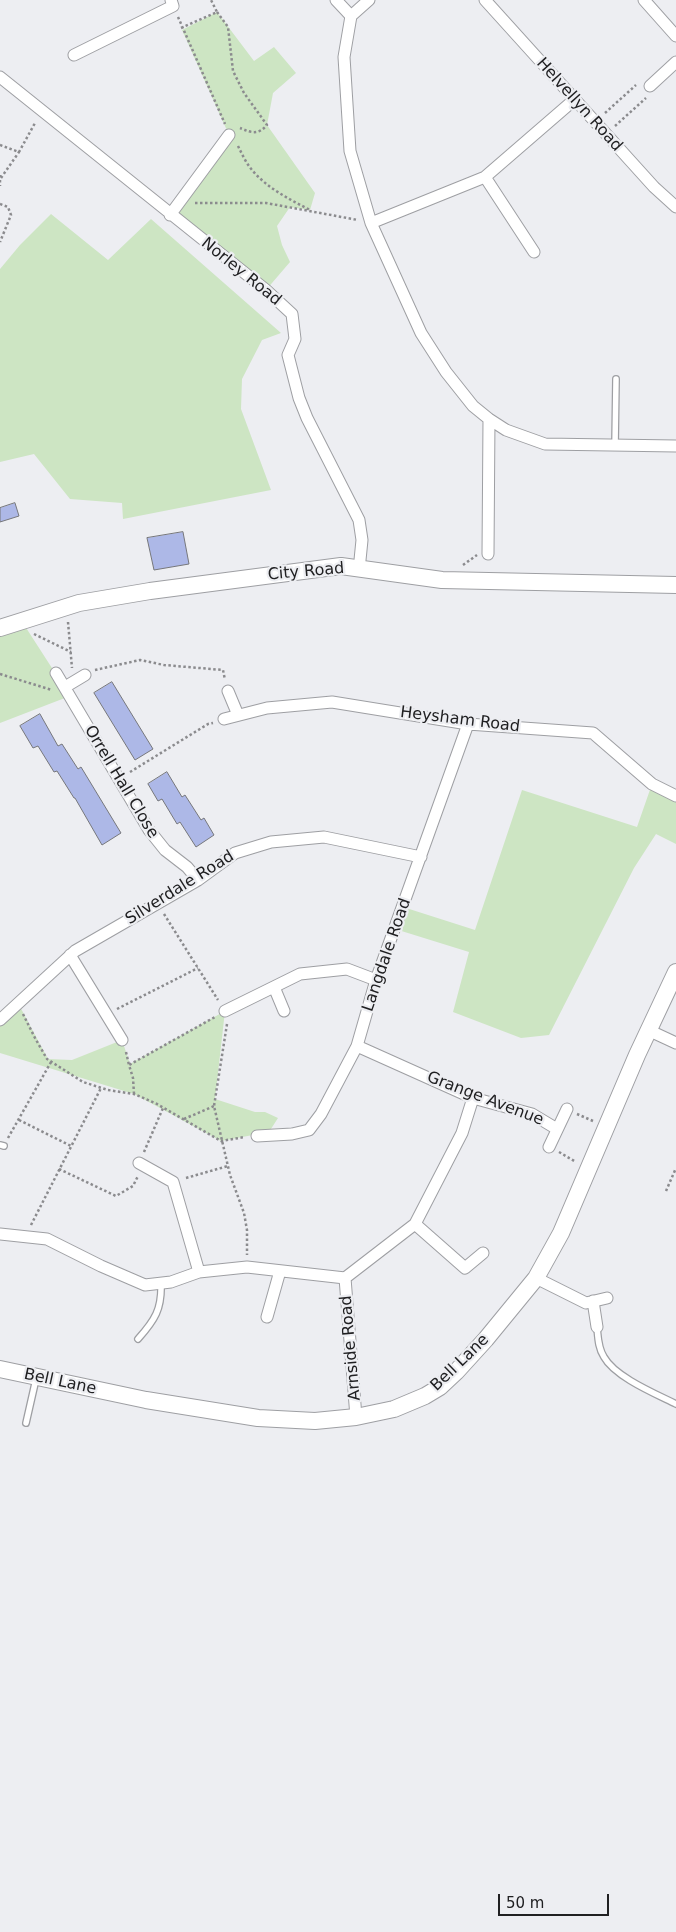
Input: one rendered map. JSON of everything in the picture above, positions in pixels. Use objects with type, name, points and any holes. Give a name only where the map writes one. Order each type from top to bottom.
[{"type":"street","points":[[336,0],[351,16]]},
{"type":"street","points":[[369,0],[351,16],[344,57],[350,151],[371,223],[420,333],[446,372],[473,406],[489,419],[506,430],[545,444],[676,446]]},
{"type":"street","name":"Helvellyn Road","points":[[485,0],[654,187],[676,207]]},
{"type":"street","points":[[644,0],[676,36]]},
{"type":"street","points":[[74,55],[172,3]]},
{"type":"street","points":[[650,86],[676,62]]},
{"type":"street","name":"Norley Road","points":[[0,77],[266,290],[292,314],[294,339],[288,355],[299,398],[307,418],[359,520],[362,540],[359,570]]},
{"type":"street","points":[[371,223],[485,177],[574,100]]},
{"type":"street","points":[[170,215],[232,128]]},
{"type":"street","points":[[485,177],[534,252]]},
{"type":"street","points":[[488,550],[489,419]]},
{"type":"street","name":"City Road","points":[[0,628],[67,606],[150,591],[341,566],[442,580],[676,585]]},
{"type":"street","name":"Orrell Hall Close","points":[[56,673],[69,689],[157,842],[187,867],[198,880]]},
{"type":"street","points":[[69,689],[85,675]]},
{"type":"street","points":[[228,691],[238,716]]},
{"type":"street","name":"Heysham Road","points":[[224,719],[267,708],[332,702],[468,724],[593,732],[652,784],[676,796]]},
{"type":"street","name":"Langdale Road","points":[[257,1136],[292,1134],[309,1130],[321,1114],[357,1046],[376,980],[468,724]]},
{"type":"street","name":"Silverdale Road","points":[[0,1020],[75,950],[198,880],[235,853],[271,842],[324,837],[421,857]]},
{"type":"street","points":[[70,955],[122,1040]]},
{"type":"street","points":[[225,1012],[300,974],[346,969],[376,980]]},
{"type":"street","name":"Bell Lane","points":[[0,1369],[146,1400],[258,1418],[316,1421],[374,1414],[412,1403],[440,1386],[486,1339],[536,1278],[560,1232],[648,1030],[676,972]]},
{"type":"street","points":[[274,987],[284,1011]]},
{"type":"street","points":[[648,1030],[676,1043]]},
{"type":"street","name":"Grange Avenue","points":[[357,1046],[473,1098],[532,1114],[558,1129]]},
{"type":"street","points":[[0,1234],[47,1239],[145,1285],[171,1282],[199,1272],[248,1267],[345,1278],[415,1224],[462,1133],[473,1098]]},
{"type":"street","points":[[549,1147],[567,1108]]},
{"type":"street","points":[[141,1164],[173,1182],[199,1272]]},
{"type":"street","points":[[415,1224],[465,1268],[483,1253]]},
{"type":"street","points":[[267,1317],[280,1270]]},
{"type":"street","name":"Arnside Road","points":[[345,1278],[356,1417]]},
{"type":"street","points":[[536,1278],[586,1303],[607,1298]]},
{"type":"street","points":[[593,1301],[597,1327]]},
{"type":"lane","points":[[614,446],[616,379]]},
{"type":"lane","points":[[138,1339],[152,1324],[161,1301],[161,1283]]},
{"type":"lane","points":[[597,1327],[599,1346],[604,1358],[636,1384],[676,1404]]},
{"type":"lane","points":[[26,1423],[36,1377]]},
{"type":"path","points":[[211,0],[228,27],[233,71],[244,94],[267,125],[260,132],[253,133],[232,128],[223,120]]},
{"type":"path","points":[[172,3],[181,28],[223,120],[232,128],[252,169],[283,196],[310,210]]},
{"type":"path","points":[[181,28],[217,12]]},
{"type":"path","points":[[595,122],[644,78],[654,91],[606,134]]},
{"type":"path","points":[[0,186],[0,177],[19,152],[42,112]]},
{"type":"path","points":[[0,144],[19,152]]},
{"type":"path","points":[[0,204],[8,207],[11,215],[0,242]]},
{"type":"path","points":[[178,204],[266,204],[310,210],[371,223]]},
{"type":"path","points":[[442,580],[488,550]]},
{"type":"path","points":[[0,674],[69,689],[70,652],[67,606]]},
{"type":"path","points":[[21,620],[32,634],[70,652]]},
{"type":"path","points":[[85,675],[94,670],[140,660],[164,665],[223,670],[228,691]]},
{"type":"path","points":[[119,778],[208,724],[224,719]]},
{"type":"path","points":[[158,904],[225,1012],[227,1025],[214,1106],[221,1141],[242,1207],[247,1230],[248,1267]]},
{"type":"path","points":[[106,1014],[198,968]]},
{"type":"path","points":[[18,1003],[48,1060],[83,1082],[101,1088],[134,1094],[184,1119],[221,1141],[257,1136]]},
{"type":"path","points":[[134,1094],[133,1078],[129,1065],[225,1012]]},
{"type":"path","points":[[2,1145],[51,1062]]},
{"type":"path","points":[[25,1236],[101,1088]]},
{"type":"path","points":[[184,1119],[214,1106]]},
{"type":"path","points":[[59,1169],[116,1196],[133,1186],[163,1108]]},
{"type":"path","points":[[567,1108],[605,1127]]},
{"type":"path","points":[[18,1120],[71,1146]]},
{"type":"path","points":[[549,1147],[588,1168]]},
{"type":"path","points":[[173,1182],[228,1166]]},
{"type":"path","points":[[666,1190],[676,1168]]},
{"type":"green space","points":[[217,12],[254,61],[274,47],[296,73],[273,93],[267,125],[315,193],[310,210],[290,207],[277,226],[282,245],[290,262],[266,290],[170,215],[229,135],[182,30]]},
{"type":"green space","points":[[51,214],[108,260],[151,219],[281,333],[262,340],[242,379],[241,409],[271,490],[123,519],[122,503],[70,499],[34,454],[0,462],[0,269],[20,245]]},
{"type":"green space","points":[[21,620],[70,696],[0,723],[0,628]]},
{"type":"green space","points":[[652,784],[676,796],[676,844],[656,834],[634,868],[549,1035],[521,1038],[453,1012],[469,952],[395,929],[403,907],[475,930],[522,790],[637,827]]},
{"type":"green space","points":[[18,1003],[48,1059],[72,1060],[122,1040],[130,1064],[225,1011],[215,1099],[255,1112],[265,1112],[278,1118],[269,1132],[221,1141],[134,1094],[0,1053],[0,1021]]},
{"type":"building","points":[[15,503],[19,516],[0,522],[0,508]]},
{"type":"building","points":[[183,532],[189,564],[154,570],[147,538]]},
{"type":"building","points":[[112,682],[153,749],[135,760],[94,693]]},
{"type":"building","points":[[40,714],[58,746],[62,744],[78,769],[81,767],[121,833],[102,845],[57,771],[54,772],[38,746],[33,748],[20,726]]},
{"type":"building","points":[[167,772],[182,797],[185,795],[201,820],[204,818],[214,835],[196,847],[180,822],[177,824],[162,799],[158,801],[148,784]]}]
